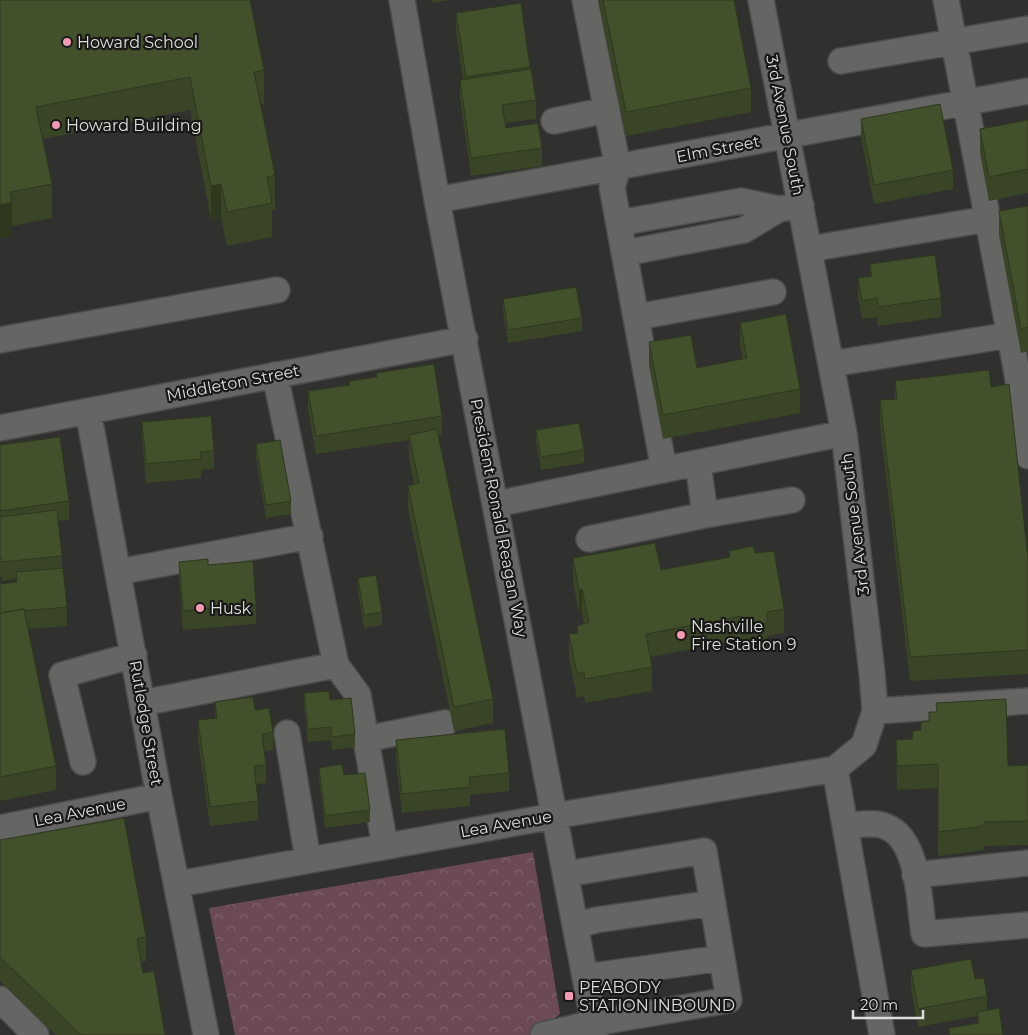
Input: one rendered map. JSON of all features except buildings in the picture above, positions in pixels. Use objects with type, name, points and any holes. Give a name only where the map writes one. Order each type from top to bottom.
[{"type":"street","name":"President Ronald Reagan Way","points":[[402,0],[595,1029]]},
{"type":"street","points":[[585,0],[618,168],[612,188],[626,253],[664,470]]},
{"type":"street","name":"3rd Avenue South","points":[[760,0],[787,136],[790,207],[809,249],[844,433],[875,711],[864,745],[835,770]]},
{"type":"street","points":[[946,0],[1010,335],[1028,456]]},
{"type":"street","points":[[841,61],[1028,29]]},
{"type":"street","name":"Elm Street","points":[[438,200],[1028,91]]},
{"type":"street","points":[[554,121],[607,110]]},
{"type":"street","points":[[619,223],[741,200],[790,207]]},
{"type":"street","points":[[626,253],[744,230],[790,207]]},
{"type":"street","points":[[809,249],[988,219]]},
{"type":"street","points":[[0,340],[277,290]]},
{"type":"street","points":[[637,317],[773,292]]},
{"type":"street","points":[[831,364],[1010,335]]},
{"type":"street","name":"Middleton Street","points":[[0,428],[465,339]]},
{"type":"street","points":[[275,375],[336,665],[358,694],[385,846]]},
{"type":"street","name":"Rutledge Street","points":[[88,411],[159,796],[178,884],[206,1035]]},
{"type":"street","points":[[496,504],[844,433]]},
{"type":"street","points":[[698,463],[705,515]]},
{"type":"street","points":[[589,538],[792,500]]},
{"type":"street","points":[[118,572],[310,536]]},
{"type":"street","points":[[83,762],[62,675],[134,655]]},
{"type":"street","points":[[142,703],[336,665]]},
{"type":"street","points":[[875,711],[1028,701]]},
{"type":"street","points":[[366,738],[445,724]]},
{"type":"street","points":[[287,733],[308,860]]},
{"type":"street","points":[[835,770],[882,1035]]},
{"type":"street","name":"Lea Avenue","points":[[178,884],[554,816],[835,770]]},
{"type":"street","name":"Lea Avenue","points":[[0,828],[159,796]]},
{"type":"street","points":[[845,826],[872,824],[888,827],[896,832],[911,853],[924,934],[1028,925]]},
{"type":"street","points":[[543,1035],[636,1026],[729,1000],[704,851],[566,874]]},
{"type":"street","points":[[916,875],[1028,863]]},
{"type":"street","points":[[575,926],[596,920],[713,903]]},
{"type":"street","points":[[585,977],[722,958]]},
{"type":"street","points":[[0,999],[36,1035]]},
{"type":"green space","points":[[533,852],[560,1014],[529,1035],[235,1035],[209,908]]},
{"type":"place","name":"Howard School","points":[[67,42]]},
{"type":"place","name":"Howard Building","points":[[56,125]]},
{"type":"place","name":"Husk","points":[[200,608]]},
{"type":"place","name":"Nashville Fire Station 9","points":[[681,635]]},
{"type":"place","name":"PEABODY STATION INBOUND","points":[[569,996]]}]
